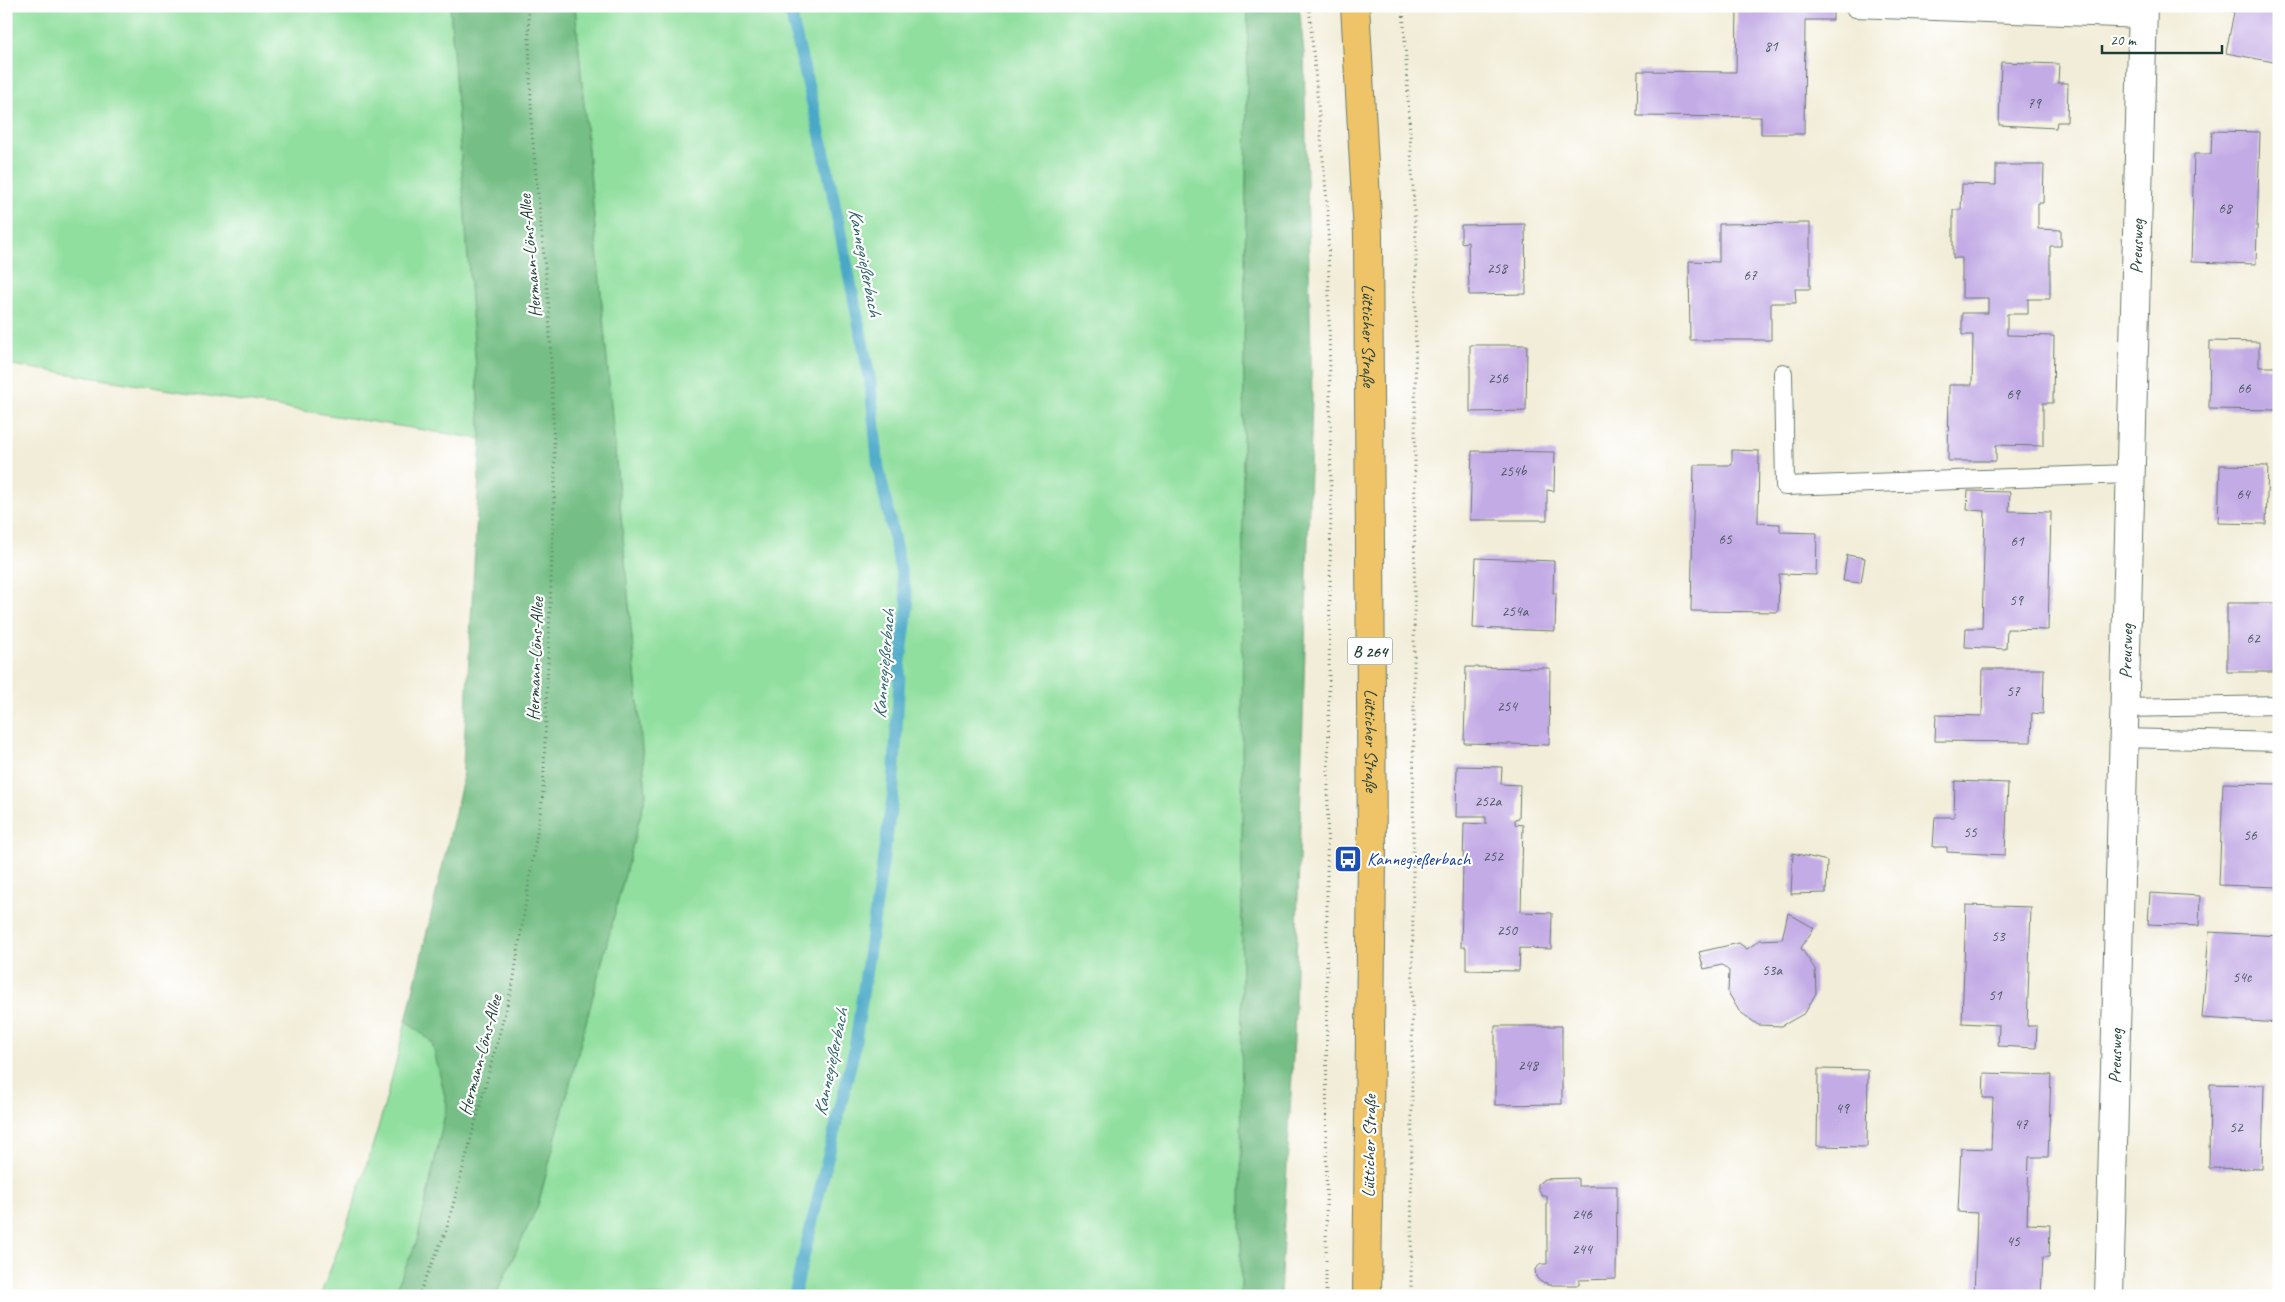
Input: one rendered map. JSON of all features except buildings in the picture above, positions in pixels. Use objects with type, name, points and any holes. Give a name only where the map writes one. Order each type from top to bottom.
[{"type":"main road","name":"Lütticher Straße","points":[[1355,6],[1368,234],[1372,880],[1367,1296]]},
{"type":"street","name":"Preusweg","points":[[2109,1296],[2143,13]]},
{"type":"lane","points":[[1855,8],[2143,13]]},
{"type":"lane","points":[[1784,373],[1784,486],[2130,474]]},
{"type":"lane","points":[[2124,708],[2279,705]]},
{"type":"lane","points":[[2123,738],[2279,742]]},
{"type":"path","name":"Hermann-Löns-Allee","points":[[418,1296],[446,1231],[513,983],[543,795],[555,475],[549,309],[532,133],[528,6]]},
{"type":"path","points":[[1309,6],[1328,213],[1331,494],[1327,890],[1326,1296]]},
{"type":"path","points":[[1403,6],[1416,243],[1411,1296]]},
{"type":"green space","points":[[6,6],[450,6],[481,439],[6,364]]},
{"type":"green space","points":[[450,6],[575,6],[646,794],[538,1205],[495,1296],[393,1296],[417,1241],[447,1105],[432,1042],[406,1021],[462,783],[481,439]]},
{"type":"green space","points":[[575,6],[1248,6],[1243,455],[1241,1296],[495,1296],[538,1205],[646,794]]},
{"type":"green space","points":[[1248,6],[1299,6],[1304,53],[1312,397],[1294,1038],[1280,1296],[1241,1296],[1243,455]]},
{"type":"green space","points":[[406,1021],[432,1042],[447,1105],[417,1241],[393,1296],[320,1296],[346,1228],[368,1160]]},
{"type":"waterway","name":"Kannegießerbach","points":[[789,6],[823,147],[870,379],[878,465],[908,604],[900,666],[893,795],[854,1051],[794,1296]]},
{"type":"place","name":"Kannegießerbach","points":[[1348,859]]}]
